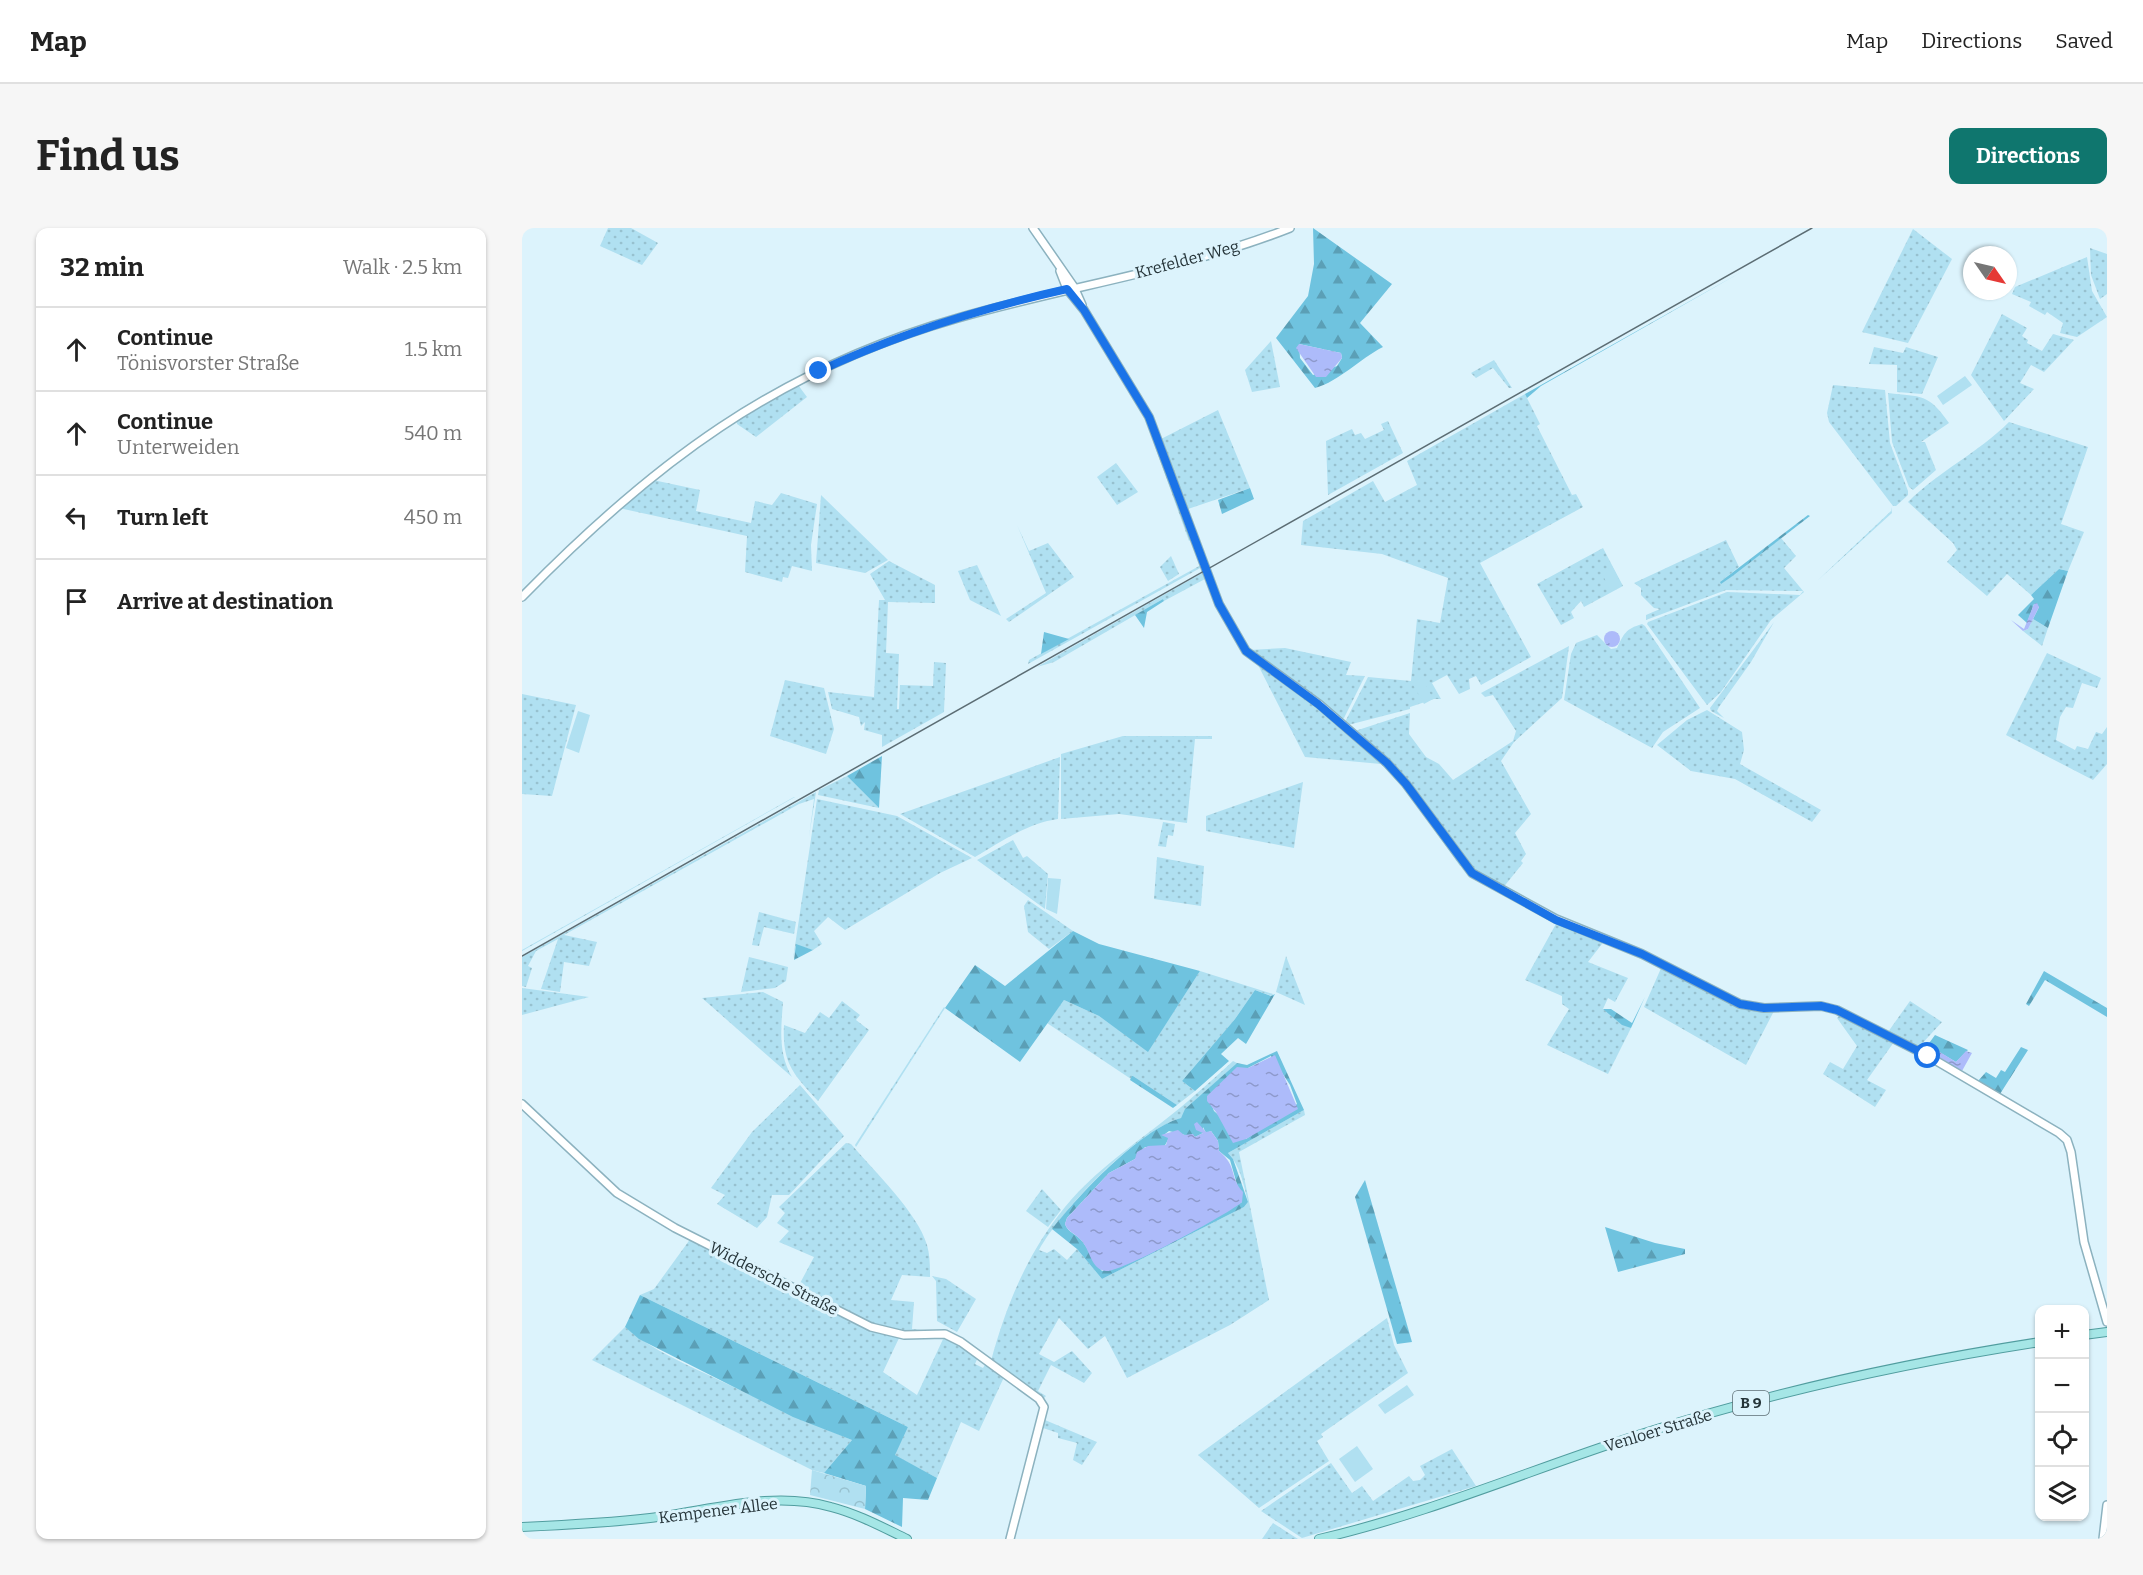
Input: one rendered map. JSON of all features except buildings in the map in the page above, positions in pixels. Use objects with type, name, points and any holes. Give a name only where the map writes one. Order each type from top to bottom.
[{"type":"main road","points":[[2089,1334],[2107,1332]]},
{"type":"main road","name":"Venloer Straße","points":[[1320,1539],[1481,1490],[1692,1419],[1842,1379],[2035,1343]]},
{"type":"main road","name":"Kempener Allee","points":[[522,1527],[650,1518],[761,1501],[806,1502],[830,1506],[907,1539]]},
{"type":"street","points":[[1033,228],[1149,417],[1207,572],[1228,621],[1249,654],[1318,704],[1387,763],[1406,784],[1464,864],[1479,879],[1556,920],[1642,954],[1740,1004],[1764,1008],[1821,1006],[1837,1010],[1936,1060],[2059,1132],[2067,1140],[2071,1152],[2084,1242],[2107,1322]]},
{"type":"street","name":"Krefelder Weg","points":[[522,597],[627,495],[686,449],[759,402],[819,371],[894,339],[958,318],[1228,249],[1290,228]]},
{"type":"street","name":"Widdersche Straße","points":[[522,1104],[600,1179],[640,1208],[871,1327],[904,1335],[929,1336],[936,1333],[961,1342],[1027,1389],[1044,1407],[1010,1539]]},
{"type":"street","points":[[2103,1539],[2107,1505]]},
{"type":"green space","points":[[608,228],[631,228],[658,243],[642,265],[600,246]]},
{"type":"green space","points":[[1313,228],[1392,284],[1360,323],[1383,347],[1333,380],[1315,388],[1276,338],[1308,296],[1314,264]],"holes":[[[1299,344],[1341,353],[1342,358],[1337,366],[1313,375],[1300,358]]]},
{"type":"green space","points":[[1913,229],[1952,259],[1908,343],[1862,332]]},
{"type":"green space","points":[[2090,248],[2107,254],[2107,294],[2100,299],[2091,275]]},
{"type":"green space","points":[[2087,257],[2092,291],[2107,317],[2077,337],[2060,333],[2063,323],[2047,312],[2045,315],[2029,306],[2031,302],[2017,296],[2017,286]]},
{"type":"green space","points":[[1745,270],[1541,386],[1527,398],[1525,394]]},
{"type":"green space","points":[[2002,314],[2027,328],[2022,336],[2028,340],[2027,343],[2042,351],[2053,334],[2074,340],[2044,372],[2031,365],[2020,383],[2034,389],[2004,421],[1971,375]]},
{"type":"green space","points":[[1271,341],[1280,387],[1252,392],[1245,370]]},
{"type":"green space","points":[[1874,347],[1903,353],[1906,347],[1938,357],[1922,394],[1897,392],[1897,365],[1869,364]]},
{"type":"green space","points":[[1494,360],[1512,388],[1509,388],[1493,368],[1476,378],[1471,373]]},
{"type":"green space","points":[[1965,376],[1972,385],[1943,405],[1937,396]]},
{"type":"green space","points":[[798,385],[807,397],[756,437],[737,424],[737,421]]},
{"type":"green space","points":[[1833,385],[1885,390],[1890,443],[1908,491],[1908,495],[1896,506],[1893,506],[1829,422],[1827,413]]},
{"type":"green space","points":[[1888,393],[1923,398],[1935,406],[1949,423],[1921,442],[1925,442],[1936,470],[1913,490],[1909,487],[1892,442]]},
{"type":"green space","points":[[1525,394],[1540,424],[1537,426],[1572,495],[1576,494],[1583,507],[1480,563],[1531,657],[1481,685],[1476,676],[1469,679],[1470,689],[1459,694],[1447,675],[1432,683],[1441,699],[1434,699],[1410,707],[1410,709],[1348,725],[1345,722],[1368,677],[1411,681],[1417,619],[1440,623],[1448,578],[1382,554],[1301,545],[1303,521],[1373,481],[1385,502],[1417,485],[1407,461]]},
{"type":"green space","points":[[1218,410],[1250,488],[1188,509],[1196,533],[1159,440]]},
{"type":"green space","points":[[1388,421],[1403,453],[1328,495],[1326,441],[1352,429],[1355,435],[1361,433],[1365,439],[1384,430],[1381,424]]},
{"type":"green space","points":[[2009,422],[2088,447],[2061,524],[2084,532],[2068,571],[2059,569],[2031,595],[2007,574],[1987,596],[1947,562],[1957,550],[1953,543],[1908,502]]},
{"type":"green space","points":[[1153,441],[1156,441],[1192,539],[1189,541]]},
{"type":"green space","points":[[1116,463],[1138,492],[1117,505],[1097,477]]},
{"type":"green space","points":[[653,480],[700,490],[696,511],[751,523],[755,501],[772,505],[781,493],[817,504],[811,545],[812,571],[792,566],[788,578],[783,577],[782,582],[745,572],[747,536],[619,508]]},
{"type":"green space","points":[[1250,488],[1254,499],[1222,514],[1218,500]]},
{"type":"green space","points":[[821,495],[888,560],[865,573],[816,563]]},
{"type":"green space","points":[[1891,507],[1892,513],[1817,581],[1891,511]]},
{"type":"green space","points":[[1808,515],[1810,516],[1721,584],[1720,582]]},
{"type":"green space","points":[[1017,525],[1029,551],[1048,543],[1074,577],[1009,622],[1006,619],[1046,593]]},
{"type":"green space","points":[[1781,538],[1796,556],[1784,568],[1804,592],[1771,620],[1721,692],[1707,705],[1647,624],[1648,622],[1727,592],[1800,595],[1803,591],[1726,590],[1646,620],[1646,615],[1660,609],[1654,608],[1641,595],[1641,588],[1634,583],[1726,540],[1739,567],[1720,582],[1734,575]]},
{"type":"green space","points":[[1603,548],[1623,586],[1584,607],[1581,601],[1571,612],[1574,618],[1561,625],[1537,584]]},
{"type":"green space","points":[[1171,556],[1179,574],[1168,581],[1160,567]]},
{"type":"green space","points":[[889,561],[935,585],[935,603],[888,602],[886,653],[899,654],[897,709],[899,709],[900,685],[933,686],[934,662],[946,663],[944,712],[882,747],[882,735],[864,730],[865,722],[861,726],[859,717],[832,709],[828,692],[874,697],[879,600],[885,600],[870,574]]},
{"type":"green space","points":[[977,565],[1001,616],[970,600],[958,571]]},
{"type":"green space","points":[[1201,565],[1202,567],[1028,664],[1029,660]]},
{"type":"green space","points":[[1612,566],[1622,585],[1611,591],[1601,572]]},
{"type":"green space","points":[[2059,569],[2068,571],[2048,628],[2033,619],[2039,607],[2034,604],[2027,623],[2018,615],[2034,599],[2031,595]]},
{"type":"green space","points":[[1204,572],[1208,581],[1205,579],[1164,601],[1163,599],[1054,662],[1037,667]]},
{"type":"green space","points":[[1163,599],[1164,601],[1147,612],[1144,628],[1135,615]]},
{"type":"green space","points":[[2033,619],[2048,628],[2042,646],[2023,631],[2028,629]]},
{"type":"green space","points":[[1774,622],[1751,662],[1719,707],[1717,711],[1724,718],[1711,711],[1710,708]]},
{"type":"green space","points":[[1642,624],[1700,708],[1663,732],[1652,748],[1564,700],[1571,654],[1576,643],[1597,635],[1611,649],[1617,648],[1626,633]]},
{"type":"green space","points":[[1044,632],[1069,639],[1041,654]]},
{"type":"green space","points":[[1569,646],[1562,698],[1514,742],[1501,761],[1531,814],[1515,833],[1526,854],[1521,861],[1523,863],[1502,889],[1475,873],[1431,815],[1355,731],[1410,713],[1409,734],[1426,757],[1439,764],[1453,780],[1513,741],[1516,731],[1493,695],[1485,697],[1481,693]]},
{"type":"green space","points":[[1285,648],[1351,662],[1346,675],[1365,676],[1344,718],[1341,720],[1249,650]]},
{"type":"green space","points":[[2047,653],[2101,678],[2097,688],[2082,683],[2073,708],[2066,707],[2060,717],[2056,740],[2075,750],[2077,746],[2088,749],[2096,732],[2102,734],[2107,727],[2107,764],[2093,780],[2006,735]]},
{"type":"green space","points":[[1257,663],[1315,703],[1393,771],[1464,866],[1460,866],[1408,793],[1381,764],[1305,757]]},
{"type":"green space","points":[[1422,677],[1433,699],[1424,704],[1412,683]]},
{"type":"green space","points":[[785,680],[824,688],[834,729],[826,754],[770,736]]},
{"type":"green space","points":[[522,694],[576,705],[552,796],[522,794]]},
{"type":"green space","points":[[1707,710],[1742,732],[1744,750],[1740,764],[1821,810],[1812,822],[1735,779],[1691,771],[1657,745],[1687,720]]},
{"type":"green space","points":[[578,711],[590,715],[579,753],[566,748]]},
{"type":"green space","points":[[1123,736],[1212,736],[1212,739],[1195,739],[1187,823],[1119,814],[1061,819],[1061,754]]},
{"type":"green space","points":[[882,756],[879,808],[847,776]]},
{"type":"green space","points":[[1060,757],[1058,819],[1025,829],[975,857],[900,814]]},
{"type":"green space","points":[[847,776],[879,808],[818,795],[819,790]]},
{"type":"green space","points":[[1303,782],[1294,848],[1206,831],[1206,816]]},
{"type":"green space","points":[[816,792],[809,837],[814,799],[799,804],[564,935],[597,942],[589,966],[564,962],[560,992],[541,989],[558,939],[536,951],[528,966],[532,968],[526,987],[522,986],[522,957]]},
{"type":"green space","points":[[795,797],[522,951],[522,950]]},
{"type":"green space","points":[[817,799],[897,816],[972,858],[940,873],[845,930],[828,917],[814,931],[822,944],[813,950],[796,945],[793,959]]},
{"type":"green space","points":[[1163,822],[1175,824],[1173,836],[1168,835],[1166,847],[1158,846]]},
{"type":"green space","points":[[1013,840],[1023,858],[1027,856],[1048,874],[1045,909],[977,860]]},
{"type":"green space","points":[[1157,857],[1204,866],[1201,906],[1154,899]]},
{"type":"green space","points":[[1048,878],[1061,879],[1057,914],[1046,909]]},
{"type":"green space","points":[[1028,900],[1073,931],[1049,949],[1028,932],[1024,906]]},
{"type":"green space","points":[[759,912],[796,922],[794,934],[764,927],[759,946],[752,945]]},
{"type":"green space","points":[[1557,922],[1605,940],[1588,962],[1628,978],[1615,1002],[1608,998],[1603,1009],[1631,1028],[1608,1074],[1547,1045],[1569,1009],[1562,1004],[1562,996],[1525,980]]},
{"type":"green space","points":[[1073,931],[1099,944],[1200,971],[1148,1052],[1099,1016],[1064,1000],[1020,1062],[945,1008],[975,965],[1005,986]]},
{"type":"green space","points":[[796,944],[813,950],[794,960]]},
{"type":"green space","points":[[1286,956],[1305,1005],[1276,992]]},
{"type":"green space","points":[[749,957],[788,967],[786,981],[775,988],[741,992]]},
{"type":"green space","points":[[1662,966],[1729,1002],[1759,1010],[1774,1011],[1746,1065],[1644,1007]]},
{"type":"green space","points":[[1200,971],[1273,994],[1272,996],[1255,990],[1235,1019],[1182,1081],[1195,1091],[1177,1105],[1133,1076],[1131,1079],[1047,1023],[1064,1000],[1099,1016],[1148,1051]]},
{"type":"green space","points":[[2044,971],[2107,1008],[2107,1017],[2045,980],[2029,1006],[2026,1004]]},
{"type":"green space","points":[[522,988],[589,997],[522,1015]]},
{"type":"green space","points":[[1255,990],[1271,996],[1275,994],[1246,1044],[1238,1038],[1221,1054],[1229,1061],[1195,1091],[1182,1081],[1235,1019]]},
{"type":"green space","points":[[763,992],[783,1002],[782,1050],[792,1077],[702,998]]},
{"type":"green space","points":[[1645,997],[1631,1028],[1622,1025],[1603,1009],[1611,1009],[1632,1023]]},
{"type":"green space","points":[[842,1001],[860,1015],[856,1020],[869,1030],[818,1101],[796,1075],[787,1059],[784,1025],[805,1033],[820,1012],[829,1018]]},
{"type":"green space","points":[[1910,1001],[1942,1022],[1918,1048],[1888,1032]]},
{"type":"green space","points":[[945,1008],[856,1147],[855,1145]]},
{"type":"green space","points":[[1840,1015],[1894,1042],[1867,1080],[1886,1090],[1875,1107],[1823,1074],[1830,1062],[1843,1069],[1857,1046],[1837,1018]]},
{"type":"green space","points":[[1935,1035],[1968,1050],[1956,1062],[1934,1049],[1929,1051],[1932,1053],[1928,1051],[1927,1046]]},
{"type":"green space","points":[[2021,1047],[2028,1050],[2000,1094],[1978,1081],[1986,1072],[1996,1078],[2001,1070],[2005,1072]]},
{"type":"green space","points":[[1277,1051],[1304,1110],[1228,1153],[1233,1159],[1248,1202],[1244,1207],[1102,1279],[1077,1249],[1052,1229],[1094,1182],[1129,1149],[1165,1125],[1181,1118],[1185,1109],[1237,1063],[1247,1065]],"holes":[[[1271,1056],[1290,1085],[1297,1104],[1246,1139],[1214,1111],[1212,1106],[1248,1068]],[[1203,1127],[1206,1133],[1211,1131],[1218,1141],[1219,1151],[1230,1160],[1242,1202],[1189,1233],[1102,1271],[1082,1241],[1066,1227],[1067,1218],[1109,1173],[1135,1159],[1145,1147],[1164,1147],[1169,1138],[1165,1134],[1169,1131],[1195,1137],[1203,1133]]]},
{"type":"green space","points":[[1233,1061],[1237,1063],[1186,1109],[1181,1118],[1143,1138],[1102,1174],[1065,1214],[1039,1250],[1047,1253],[1054,1249],[1067,1260],[1077,1249],[1102,1279],[1244,1207],[1248,1202],[1243,1183],[1236,1163],[1228,1153],[1304,1110],[1305,1115],[1239,1152],[1269,1300],[1230,1325],[1127,1378],[1105,1336],[1088,1349],[1059,1318],[1039,1354],[1054,1362],[1072,1351],[1092,1373],[1084,1383],[1051,1365],[1038,1391],[1046,1396],[1043,1399],[991,1361],[1011,1300],[1029,1261],[1052,1224],[1079,1191]]},
{"type":"green space","points":[[1132,1076],[1177,1105],[1173,1108],[1130,1080]]},
{"type":"green space","points":[[800,1085],[844,1136],[789,1195],[772,1195],[767,1217],[757,1228],[717,1204],[725,1195],[711,1188],[752,1132]]},
{"type":"green space","points":[[846,1143],[851,1144],[894,1192],[922,1233],[929,1253],[930,1277],[902,1275],[891,1300],[914,1302],[912,1329],[931,1331],[913,1332],[879,1325],[846,1312],[798,1287],[814,1257],[779,1242],[789,1231],[777,1223],[785,1213],[779,1207]]},
{"type":"green space","points":[[1365,1180],[1412,1342],[1397,1344],[1355,1197]]},
{"type":"green space","points":[[1042,1189],[1061,1210],[1048,1227],[1026,1211]]},
{"type":"green space","points":[[1605,1227],[1655,1243],[1685,1249],[1685,1254],[1618,1272]]},
{"type":"green space","points":[[691,1238],[794,1290],[900,1336],[883,1372],[917,1395],[944,1337],[978,1357],[975,1364],[983,1368],[986,1363],[1005,1375],[979,1431],[961,1422],[937,1478],[894,1455],[908,1427],[640,1295],[654,1289]]},
{"type":"green space","points":[[932,1276],[946,1279],[976,1299],[957,1332],[937,1321],[936,1281]]},
{"type":"green space","points":[[640,1295],[908,1427],[895,1455],[937,1478],[928,1500],[903,1498],[902,1527],[865,1509],[866,1486],[824,1473],[852,1440],[793,1417],[639,1339],[625,1327]]},
{"type":"green space","points":[[1387,1318],[1394,1345],[1408,1373],[1321,1434],[1323,1437],[1317,1441],[1329,1461],[1259,1508],[1198,1455]]},
{"type":"green space","points":[[625,1327],[647,1343],[684,1363],[786,1412],[852,1440],[824,1473],[812,1470],[592,1360]]},
{"type":"green space","points":[[1407,1385],[1414,1395],[1385,1414],[1378,1405]]},
{"type":"green space","points":[[1045,1420],[1097,1442],[1082,1465],[1073,1460],[1077,1443],[1058,1438],[1058,1433],[1043,1428]]},
{"type":"green space","points":[[1357,1446],[1373,1469],[1355,1482],[1339,1459]]},
{"type":"green space","points":[[1452,1449],[1476,1486],[1302,1538],[1261,1511],[1331,1463],[1352,1493],[1362,1486],[1373,1501],[1409,1476],[1413,1481],[1420,1480],[1425,1475],[1420,1466]]},
{"type":"green space","points":[[812,1470],[866,1486],[865,1509],[810,1495]]},
{"type":"green space","points":[[1273,1523],[1298,1539],[1262,1539]]},
{"type":"water","points":[[1299,344],[1341,353],[1342,358],[1326,377],[1316,377],[1296,348]]},
{"type":"water","points":[[2037,603],[2039,607],[2028,629],[2023,631],[2011,620],[2024,629],[2034,604]]},
{"type":"water","points":[[1612,631],[1620,639],[1612,647],[1604,639]]},
{"type":"water","points":[[1930,1046],[1956,1062],[1966,1051],[1972,1053],[1962,1071],[1932,1053],[1928,1049]]},
{"type":"water","points":[[1275,1055],[1298,1109],[1246,1139],[1233,1143],[1216,1112],[1207,1101],[1207,1096],[1237,1067],[1248,1068]]},
{"type":"water","points":[[1197,1122],[1206,1132],[1211,1131],[1218,1141],[1219,1151],[1229,1162],[1236,1182],[1243,1192],[1242,1202],[1152,1253],[1115,1269],[1101,1270],[1094,1263],[1081,1240],[1066,1227],[1067,1218],[1109,1173],[1135,1159],[1137,1152],[1148,1146],[1166,1145],[1168,1138],[1161,1135],[1178,1130],[1184,1135],[1193,1134],[1195,1137],[1203,1133],[1196,1130],[1194,1124]]},
{"type":"railway","points":[[522,956],[1812,228]]},
{"type":"route","points":[[819,371],[863,351],[940,323],[1067,289],[1084,310],[1149,417],[1219,604],[1246,651],[1318,704],[1387,763],[1406,784],[1472,873],[1556,920],[1577,926],[1642,954],[1740,1004],[1764,1008],[1821,1006],[1837,1010],[1928,1056]]}]
